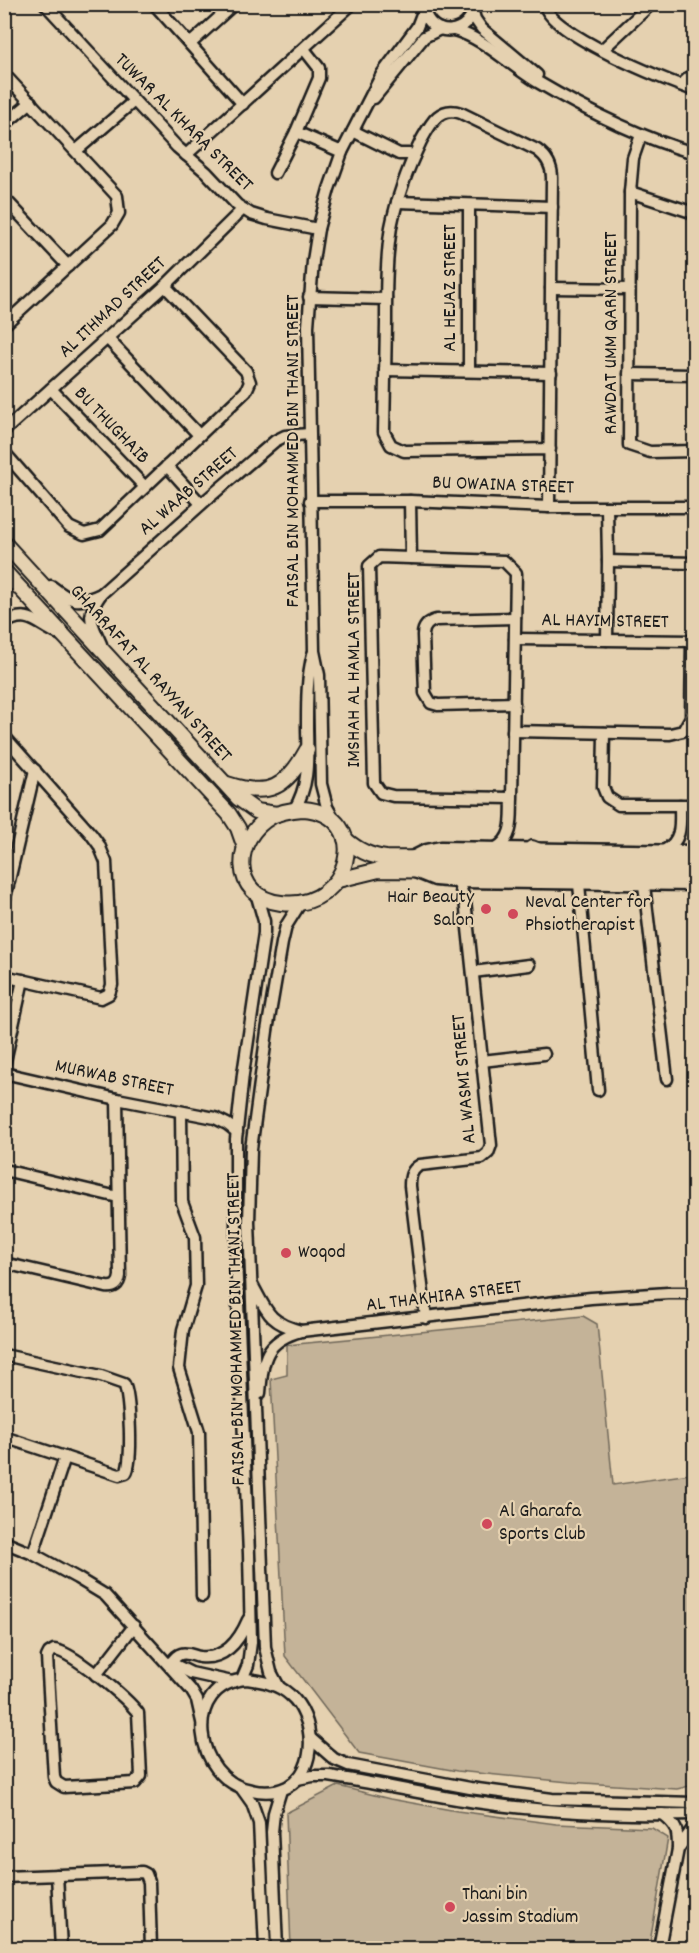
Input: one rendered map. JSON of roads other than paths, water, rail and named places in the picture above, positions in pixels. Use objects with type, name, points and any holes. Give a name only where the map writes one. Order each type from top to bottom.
[{"type":"main road","name":"GHARRAFAT AL RAYYAN STREET","points":[[4,543],[223,783],[252,809],[277,814]]},
{"type":"main road","name":"GHARRAFAT AL RAYYAN STREET","points":[[4,571],[228,814],[238,828],[244,845]]},
{"type":"main road","points":[[223,783],[252,791],[275,787],[283,783],[294,772],[307,750]]},
{"type":"main road","points":[[694,854],[411,864],[370,871],[338,880],[318,896],[301,902],[284,903],[274,902],[256,893],[244,877],[242,859],[244,845],[258,827],[277,814],[294,810],[310,810],[325,815],[336,824],[345,839],[360,851],[411,864],[694,874]]},
{"type":"main road","points":[[338,880],[347,859],[345,839]]},
{"type":"main road","points":[[527,848],[560,859]]},
{"type":"street","name":"TUWAR AL KHARA STREET","points":[[45,4],[134,101],[186,155],[206,172],[230,200],[243,209],[267,219],[318,229]]},
{"type":"street","points":[[154,4],[243,104]]},
{"type":"street","points":[[190,44],[234,4]]},
{"type":"street","points":[[186,155],[352,4]]},
{"type":"street","points":[[545,4],[545,10],[549,15],[569,31],[602,50],[694,90]]},
{"type":"street","points":[[602,50],[651,4]]},
{"type":"street","points":[[424,7],[430,23],[440,29],[454,30],[474,38],[537,81],[641,135],[694,153]]},
{"type":"street","name":"FAISAL BIN MOHAMMED BIN THANI STREET","points":[[336,824],[327,807],[321,784],[319,675],[314,651],[309,434],[309,297],[318,229],[342,153],[382,74],[417,27],[424,7]]},
{"type":"street","points":[[454,30],[466,24],[474,8]]},
{"type":"street","points":[[474,8],[476,19],[482,29],[556,91]]},
{"type":"street","name":"FAISAL BIN MOHAMMED BIN THANI STREET","points":[[361,115],[424,37],[440,29]]},
{"type":"street","points":[[275,173],[296,132],[319,78],[320,68],[304,49]]},
{"type":"street","points":[[681,85],[694,73]]},
{"type":"street","points":[[4,74],[117,195],[119,213],[112,225],[6,322]]},
{"type":"street","points":[[76,151],[134,101]]},
{"type":"street","points":[[4,125],[31,102]]},
{"type":"street","points":[[549,507],[550,449],[551,373],[552,172],[542,153],[461,113],[452,111],[438,115],[412,161],[397,202],[388,248],[384,432],[388,441],[395,448],[409,451],[550,449]]},
{"type":"street","points":[[352,131],[399,154],[409,154],[412,161]]},
{"type":"street","points":[[296,132],[342,153]]},
{"type":"street","name":"RAWDAT UMM QARN STREET","points":[[641,135],[633,158],[630,192],[629,445],[651,452],[694,451]]},
{"type":"street","points":[[630,192],[694,213]]},
{"type":"street","points":[[4,198],[68,266]]},
{"type":"street","points":[[397,202],[552,207]]},
{"type":"street","name":"AL HEJAZ STREET","points":[[469,205],[469,371]]},
{"type":"street","name":"AL ITHMAD STREET","points":[[4,431],[165,286],[243,209]]},
{"type":"street","points":[[4,452],[69,527],[84,534],[100,530],[246,390],[250,382],[246,371],[165,286]]},
{"type":"street","points":[[551,288],[629,289]]},
{"type":"street","points":[[309,297],[386,299]]},
{"type":"street","points":[[107,338],[200,435]]},
{"type":"street","points":[[385,370],[551,373]]},
{"type":"street","points":[[629,374],[694,375]]},
{"type":"street","name":"BU THUGHAIB","points":[[51,389],[145,487]]},
{"type":"street","name":"AL WAAB STREET","points":[[102,650],[92,627],[91,617],[95,603],[101,594],[275,441],[285,436],[309,434]]},
{"type":"street","points":[[167,466],[201,504]]},
{"type":"street","name":"BU OWAINA STREET","points":[[310,501],[410,501],[549,507],[694,507]]},
{"type":"street","points":[[410,501],[411,558]]},
{"type":"street","points":[[607,507],[607,640]]},
{"type":"street","name":"IMSHAH AL HAMLA STREET","points":[[511,831],[512,798],[513,731],[514,703],[514,639],[516,573],[504,561],[379,556],[369,566],[374,783],[381,792],[393,796],[512,798]]},
{"type":"street","points":[[608,561],[694,563]]},
{"type":"street","points":[[39,581],[75,600],[90,599],[101,594]]},
{"type":"street","points":[[4,624],[15,618],[26,617],[64,636]]},
{"type":"street","points":[[514,703],[438,705],[431,703],[425,693],[423,635],[425,627],[436,620],[515,618]]},
{"type":"street","name":"AL HAYIM STREET","points":[[514,639],[693,640]]},
{"type":"street","points":[[513,731],[670,734],[683,731],[691,717],[693,640]]},
{"type":"street","name":"FAISAL BIN MOHAMMED BIN THANI STREET","points":[[294,810],[302,797],[306,784],[307,695],[314,651]]},
{"type":"street","points":[[307,695],[319,695]]},
{"type":"street","points":[[604,733],[603,787],[607,797],[619,805],[686,805],[679,834],[673,845],[665,850]]},
{"type":"street","points":[[4,736],[95,840],[104,854],[112,985],[110,994],[101,998],[4,976]]},
{"type":"street","points":[[4,902],[35,770]]},
{"type":"street","points":[[496,848],[506,841],[511,831]]},
{"type":"street","points":[[511,831],[515,841],[527,848]]},
{"type":"street","points":[[679,834],[694,854]]},
{"type":"street","points":[[694,854],[665,850],[436,848],[411,864],[428,878],[458,882],[694,885]]},
{"type":"street","name":"AL WASMI STREET","points":[[426,1318],[410,1186],[411,1175],[420,1165],[486,1156],[491,1145],[465,900],[458,882]]},
{"type":"street","points":[[579,884],[598,1090]]},
{"type":"street","points":[[644,885],[667,1079]]},
{"type":"street","name":"FAISAL BIN MOHAMMED BIN THANI STREET","points":[[237,1681],[249,1660],[250,1614],[236,1257],[237,1132],[238,1111],[264,933],[264,921],[256,893]]},
{"type":"street","name":"FAISAL BIN MOHAMMED BIN THANI STREET","points":[[279,1688],[271,1672],[265,1647],[249,1222],[251,1149],[267,1030],[282,943],[286,926],[301,902]]},
{"type":"street","points":[[473,972],[530,965]]},
{"type":"street","points":[[4,1066],[23,980]]},
{"type":"street","points":[[482,1061],[544,1054]]},
{"type":"street","name":"MURWAB STREET","points":[[4,1073],[117,1099],[215,1118],[237,1132]]},
{"type":"street","points":[[4,1263],[106,1287],[114,1287],[120,1281],[117,1099]]},
{"type":"street","name":"MURWAB STREET","points":[[215,1118],[238,1111]]},
{"type":"street","points":[[181,1112],[182,1202],[195,1237],[196,1286],[183,1330],[179,1368],[199,1432],[202,1596]]},
{"type":"street","points":[[4,1170],[118,1197]]},
{"type":"street","name":"AL THAKHIRA STREET","points":[[251,1282],[274,1320],[285,1327],[301,1331]]},
{"type":"street","name":"AL THAKHIRA STREET","points":[[256,1432],[266,1358],[274,1344],[284,1336],[301,1331],[591,1298],[694,1293]]},
{"type":"street","points":[[4,1355],[120,1381],[126,1387],[129,1467],[126,1473],[119,1475],[4,1437]]},
{"type":"street","points":[[33,1554],[64,1457]]},
{"type":"street","points":[[4,1542],[33,1554],[105,1595],[167,1661],[194,1696],[202,1725],[204,1746],[225,1779],[242,1789],[263,1792],[281,1790],[297,1779],[329,1776],[504,1806],[614,1814],[694,1814]]},
{"type":"street","points":[[167,1661],[180,1654],[212,1657],[225,1652],[242,1635],[250,1614]]},
{"type":"street","points":[[96,1675],[134,1626]]},
{"type":"street","points":[[59,1650],[96,1675],[138,1713],[141,1776],[135,1783],[64,1787],[54,1778],[47,1658],[49,1653],[59,1650]]},
{"type":"street","points":[[167,1661],[191,1673],[237,1681],[262,1681],[291,1695],[302,1710],[310,1738],[307,1762],[297,1779]]},
{"type":"street","points":[[202,1725],[208,1701],[212,1695],[220,1687],[237,1681]]},
{"type":"street","points":[[310,1738],[342,1763],[470,1788],[552,1799],[694,1803]]},
{"type":"street","points":[[242,1789],[252,1803],[259,1823],[265,1948]]},
{"type":"street","points":[[277,1948],[272,1832],[274,1814],[281,1790]]},
{"type":"street","points":[[661,1803],[694,1798]]},
{"type":"street","points":[[659,1948],[678,1849],[675,1826],[662,1815]]},
{"type":"street","points":[[678,1849],[694,1827]]},
{"type":"street","points":[[4,1877],[142,1872],[146,1874],[149,1882],[151,1948]]},
{"type":"street","points":[[57,1875],[61,1948]]},
{"type":"place","name":"Hair Beauty Salon","points":[[486,909]]},
{"type":"place","name":"Neval Center for Phsiotherapist","points":[[513,914]]},
{"type":"place","name":"Woqod","points":[[286,1253]]},
{"type":"place","name":"Al Gharafa Sports Club","points":[[487,1524]]},
{"type":"place","name":"Thani bin Jassim Stadium","points":[[450,1907]]}]
